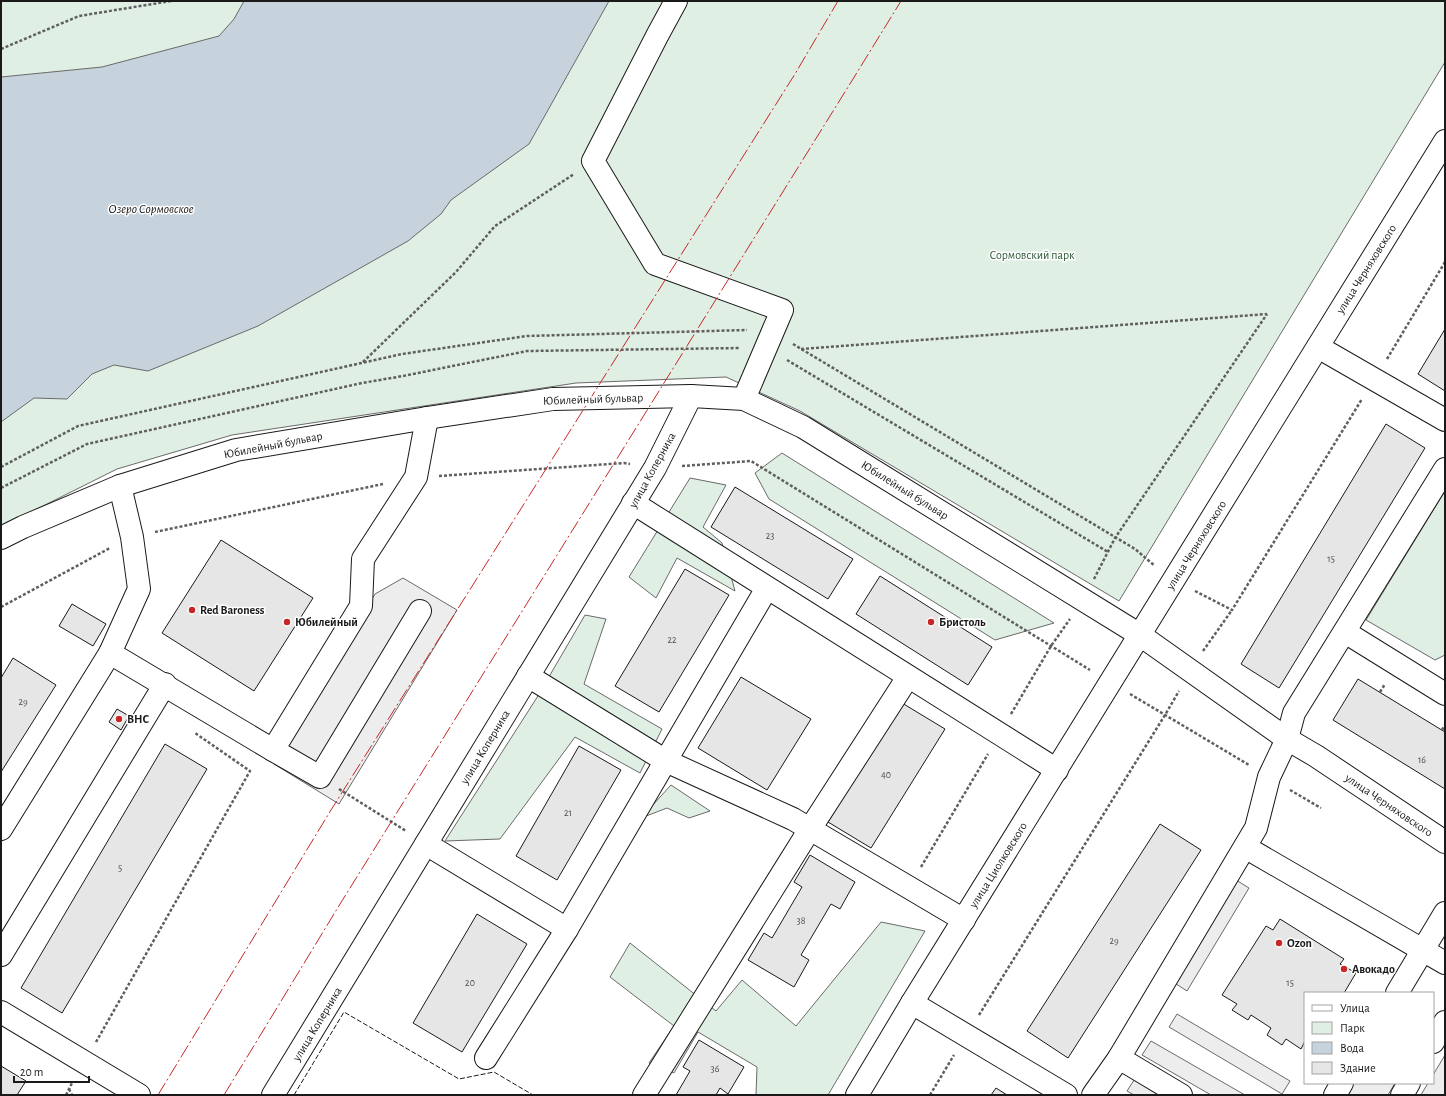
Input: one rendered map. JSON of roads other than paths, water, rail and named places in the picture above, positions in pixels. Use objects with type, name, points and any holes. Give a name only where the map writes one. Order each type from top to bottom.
[{"type":"street","points":[[676,1],[593,161],[654,264],[782,310],[744,399]]},
{"type":"street","name":"улица Черняховского","points":[[1445,140],[1140,635],[1287,738],[1445,842]]},
{"type":"street","points":[[1318,347],[1445,420]]},
{"type":"street","name":"Юбилейный бульвар","points":[[1,538],[23,527],[120,486],[236,450],[427,418],[553,399],[691,396],[744,399],[803,427],[1140,635]]},
{"type":"street","name":"улица Коперника","points":[[273,1095],[655,468],[691,396]]},
{"type":"street","points":[[274,750],[361,606],[363,559],[416,477],[427,418]]},
{"type":"street","points":[[1093,1095],[1119,1058],[1256,828],[1269,777],[1287,738],[1294,713],[1445,469]]},
{"type":"street","points":[[1,829],[110,653],[139,589],[132,536],[120,486]]},
{"type":"street","points":[[634,503],[1057,770]]},
{"type":"street","points":[[486,1058],[567,929],[767,588]]},
{"type":"street","points":[[110,653],[165,684],[320,777],[420,611]]},
{"type":"street","points":[[1345,632],[1445,694]]},
{"type":"street","name":"улица Циолковского","points":[[857,1095],[912,1003],[1140,635]]},
{"type":"street","points":[[528,676],[666,761],[810,829],[964,920]]},
{"type":"street","points":[[644,1095],[810,829],[908,677]]},
{"type":"street","points":[[1,955],[165,684]]},
{"type":"street","points":[[426,844],[567,929]]},
{"type":"street","points":[[1245,847],[1445,963]]},
{"type":"street","points":[[1398,992],[1445,913]]},
{"type":"street","points":[[912,1003],[1066,1095]]},
{"type":"street","points":[[1,1012],[139,1095]]},
{"type":"street","points":[[1434,1040],[1445,1022]]},
{"type":"street","points":[[1119,1058],[1181,1095]]},
{"type":"street","points":[[1335,1095],[1341,1084]]},
{"type":"street","points":[[1402,1095],[1408,1084]]},
{"type":"water","name":"Озеро Сормовское","points":[[244,1],[609,1],[529,144],[451,200],[441,214],[408,241],[258,326],[148,371],[114,365],[92,374],[67,399],[34,398],[1,422],[1,77],[102,67],[219,36],[234,19]]},
{"type":"place","name":"Red Baroness","points":[[192,610]]},
{"type":"place","name":"Юбилейный","points":[[287,622]]},
{"type":"place","name":"Бристоль","points":[[931,622]]},
{"type":"place","name":"ВНС","points":[[119,719]]},
{"type":"place","name":"Ozon","points":[[1279,943]]},
{"type":"place","name":"Авокадо","points":[[1344,969]]},
{"type":"park label","name":"Сормовский парк","points":[[1032,255]]}]
